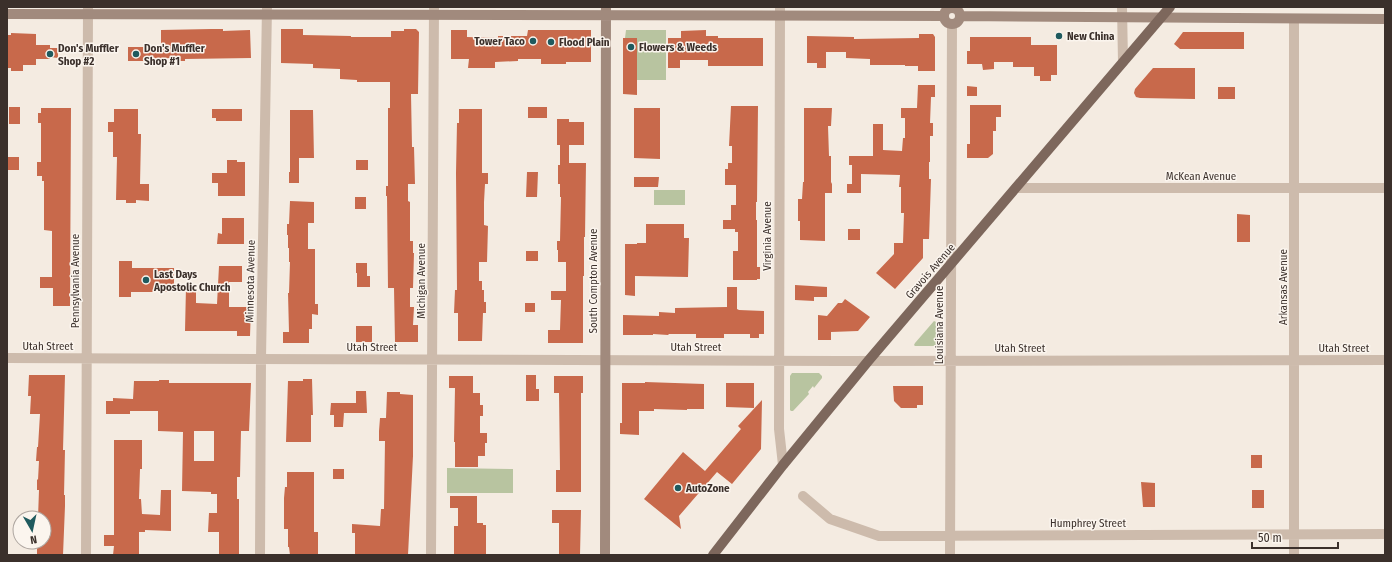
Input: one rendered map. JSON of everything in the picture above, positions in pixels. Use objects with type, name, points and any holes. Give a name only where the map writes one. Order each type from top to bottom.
[{"type":"main road","name":"Gravois Avenue","points":[[713,555],[783,465],[869,360],[1170,7]]},
{"type":"street","points":[[952,7],[957,9],[960,16],[958,21],[952,24],[947,22],[944,16],[947,9],[952,7]]},
{"type":"street","points":[[7,14],[88,11],[780,11],[944,16]]},
{"type":"street","name":"Pennsylvania Avenue","points":[[86,555],[88,11]]},
{"type":"street","name":"Minnesota Avenue","points":[[260,555],[261,358],[267,11]]},
{"type":"street","name":"Michigan Avenue","points":[[431,555],[434,11]]},
{"type":"street","name":"South Compton Avenue","points":[[605,555],[606,11]]},
{"type":"street","name":"Virginia Avenue","points":[[780,11],[779,429],[783,465]]},
{"type":"street","points":[[1122,12],[1123,62]]},
{"type":"street","points":[[960,16],[1122,12],[1161,18],[1385,19]]},
{"type":"street","name":"Arkansas Avenue","points":[[1294,18],[1294,555]]},
{"type":"street","name":"Louisiana Avenue","points":[[950,555],[952,24]]},
{"type":"street","name":"McKean Avenue","points":[[1016,188],[1385,188]]},
{"type":"street","name":"Utah Street","points":[[7,358],[1385,360]]},
{"type":"street","name":"Humphrey Street","points":[[803,496],[830,519],[879,536],[1385,534]]},
{"type":"green space","points":[[626,30],[666,30],[666,80],[637,80],[637,38],[625,38]]},
{"type":"green space","points":[[654,190],[685,190],[685,205],[654,205]]},
{"type":"green space","points":[[934,321],[936,322],[937,346],[915,346],[915,343]]},
{"type":"green space","points":[[792,373],[819,373],[822,378],[814,388],[813,386],[808,392],[809,394],[793,411],[791,411],[790,376]]},
{"type":"green space","points":[[447,468],[513,469],[513,493],[447,493]]},
{"type":"building","points":[[223,29],[223,31],[250,30],[251,58],[185,59],[185,61],[174,61],[174,58],[128,61],[128,47],[161,47],[161,30]]},
{"type":"building","points":[[281,29],[303,29],[303,35],[351,37],[391,37],[391,31],[404,31],[404,29],[416,29],[419,32],[418,94],[411,94],[412,147],[414,147],[415,184],[408,184],[408,201],[410,202],[410,241],[413,241],[414,253],[413,288],[410,288],[410,307],[414,307],[413,325],[418,325],[418,342],[395,342],[394,288],[388,288],[386,186],[388,186],[388,108],[390,108],[390,82],[357,82],[357,80],[340,79],[340,69],[313,68],[313,64],[281,63]]},
{"type":"building","points":[[451,30],[467,30],[467,37],[498,38],[498,36],[527,36],[528,30],[591,30],[591,62],[541,64],[541,59],[518,59],[518,61],[495,62],[495,68],[468,68],[469,59],[451,59]]},
{"type":"building","points":[[706,30],[706,36],[718,36],[718,38],[763,38],[763,66],[708,66],[708,60],[680,60],[680,68],[668,68],[668,38],[681,38],[681,31]]},
{"type":"building","points":[[1183,32],[1244,32],[1244,49],[1180,49],[1174,44]]},
{"type":"building","points":[[11,33],[36,34],[36,45],[50,45],[50,48],[58,48],[58,58],[50,57],[50,59],[36,59],[36,65],[23,65],[23,71],[11,71],[11,68],[7,68],[7,35],[11,35]]},
{"type":"building","points":[[919,34],[933,34],[935,37],[935,71],[918,71],[918,66],[870,65],[870,59],[846,58],[846,52],[826,52],[826,68],[817,68],[817,63],[807,63],[807,36],[854,37],[854,39],[919,38]]},
{"type":"building","points":[[970,37],[1031,37],[1031,45],[1057,45],[1057,75],[1051,75],[1051,81],[1040,81],[1040,76],[1034,76],[1034,67],[1013,67],[1013,62],[994,62],[994,69],[983,70],[982,64],[967,64],[967,51],[970,51]]},
{"type":"building","points":[[623,38],[637,38],[637,95],[623,94]]},
{"type":"building","points":[[1153,68],[1195,68],[1195,99],[1136,97],[1134,93],[1135,89]]},
{"type":"building","points":[[918,85],[935,85],[935,97],[931,97],[930,123],[933,123],[933,136],[930,136],[929,179],[931,179],[929,239],[923,239],[923,258],[895,289],[876,273],[894,254],[894,243],[903,243],[904,213],[901,213],[901,187],[899,187],[900,175],[861,174],[861,193],[847,193],[847,184],[852,184],[852,165],[849,165],[849,156],[873,156],[873,124],[883,124],[883,150],[902,151],[903,138],[905,138],[905,118],[901,118],[901,108],[917,108]]},
{"type":"building","points":[[967,86],[977,87],[977,96],[967,96]]},
{"type":"building","points":[[1218,87],[1235,87],[1235,99],[1218,99]]},
{"type":"building","points":[[970,105],[1001,105],[1001,117],[996,117],[996,131],[993,131],[993,154],[988,158],[967,158],[967,144],[970,144]]},
{"type":"building","points":[[731,106],[758,106],[756,220],[757,267],[760,267],[760,279],[757,280],[733,280],[733,251],[738,251],[738,232],[735,232],[735,229],[723,229],[723,220],[731,220],[731,205],[736,205],[736,185],[725,185],[725,169],[728,169],[728,163],[732,163],[732,146],[729,146]]},
{"type":"building","points":[[9,107],[20,107],[20,124],[9,124]]},
{"type":"building","points":[[528,107],[547,107],[547,118],[528,118]]},
{"type":"building","points":[[41,108],[71,108],[70,306],[53,306],[53,288],[40,288],[40,277],[52,277],[52,231],[44,230],[44,181],[42,181],[42,176],[37,176],[37,162],[41,162],[41,123],[38,123],[38,113],[41,113]]},
{"type":"building","points":[[634,108],[660,108],[660,159],[634,158]]},
{"type":"building","points":[[804,108],[832,108],[831,126],[828,126],[829,156],[831,156],[832,193],[825,193],[825,241],[800,240],[798,199],[802,199],[804,182]]},
{"type":"building","points":[[114,109],[138,109],[138,134],[141,134],[140,184],[149,184],[149,201],[136,200],[136,203],[126,203],[126,200],[116,200],[117,157],[113,157],[113,132],[108,132],[108,122],[114,122]]},
{"type":"building","points":[[212,109],[242,109],[242,121],[216,121],[216,118],[212,118]]},
{"type":"building","points":[[459,109],[482,109],[482,173],[488,173],[488,184],[485,184],[484,225],[488,226],[487,262],[479,262],[479,281],[482,281],[484,302],[486,302],[486,313],[483,313],[482,341],[458,341],[458,313],[454,313],[455,290],[457,290],[456,173],[457,123],[459,123]]},
{"type":"building","points":[[290,110],[313,110],[314,158],[299,158],[299,183],[289,183]]},
{"type":"building","points":[[557,119],[569,119],[569,122],[584,122],[584,145],[569,145],[569,163],[586,163],[583,343],[548,343],[548,330],[560,330],[561,300],[551,300],[551,291],[566,291],[566,262],[558,262],[557,250],[557,241],[560,241],[561,197],[560,184],[558,184],[560,145],[557,145]]},
{"type":"building","points":[[8,157],[19,157],[19,170],[8,170]]},
{"type":"building","points":[[227,160],[245,162],[245,196],[218,196],[218,183],[212,183],[212,173],[227,173]]},
{"type":"building","points":[[356,160],[368,160],[368,170],[356,170]]},
{"type":"building","points":[[527,172],[538,172],[537,197],[526,197]]},
{"type":"building","points":[[634,177],[659,177],[658,187],[634,187]]},
{"type":"building","points":[[355,197],[366,197],[366,209],[355,209]]},
{"type":"building","points":[[290,201],[314,202],[314,223],[308,223],[308,249],[315,249],[315,304],[318,304],[318,315],[312,314],[312,329],[309,329],[309,343],[283,343],[283,332],[289,332],[288,293],[290,262],[287,224],[289,224]]},
{"type":"building","points":[[1237,214],[1250,215],[1250,242],[1237,242]]},
{"type":"building","points":[[222,218],[244,218],[244,244],[217,244],[218,233],[222,234]]},
{"type":"building","points":[[646,224],[684,224],[684,238],[689,238],[688,277],[635,276],[635,296],[625,295],[625,244],[646,243]]},
{"type":"building","points":[[848,229],[860,229],[860,240],[848,240]]},
{"type":"building","points":[[526,251],[538,251],[538,261],[526,261]]},
{"type":"building","name":"Last Days Apostolic Church","points":[[119,261],[132,261],[132,268],[174,268],[174,292],[131,292],[131,297],[119,297]]},
{"type":"building","points":[[356,263],[367,263],[367,276],[370,276],[370,287],[357,287]]},
{"type":"building","points":[[219,266],[242,266],[242,282],[229,282],[229,307],[251,307],[250,336],[237,336],[237,331],[185,331],[186,287],[196,287],[196,303],[217,304]]},
{"type":"building","points":[[795,285],[827,287],[827,297],[814,297],[814,301],[795,300]]},
{"type":"building","points":[[727,287],[737,287],[737,309],[764,311],[764,334],[759,334],[759,338],[750,338],[750,334],[724,334],[724,338],[696,338],[696,334],[623,335],[623,315],[659,316],[659,312],[675,313],[675,308],[727,307]]},
{"type":"building","points":[[845,299],[870,317],[858,331],[831,332],[831,340],[818,340],[818,315],[827,316],[838,303],[842,303]]},
{"type":"building","points":[[525,303],[535,303],[535,312],[525,312]]},
{"type":"building","points":[[356,326],[372,326],[372,342],[356,342]]},
{"type":"building","points":[[29,375],[65,375],[63,450],[65,450],[65,506],[63,555],[37,555],[37,550],[52,550],[52,510],[38,510],[39,490],[37,490],[37,479],[38,480],[39,461],[36,461],[40,414],[30,414],[31,396],[28,396]]},
{"type":"building","points":[[526,375],[536,375],[536,389],[539,389],[539,401],[526,401]]},
{"type":"building","points":[[449,376],[473,376],[473,393],[480,393],[480,405],[483,405],[483,416],[480,416],[480,433],[487,433],[487,443],[485,443],[485,456],[478,456],[478,467],[455,467],[455,388],[449,388]]},
{"type":"building","points":[[554,376],[583,376],[583,393],[581,393],[581,492],[556,492],[556,470],[560,470],[559,393],[554,393]]},
{"type":"building","points":[[303,379],[312,379],[313,415],[311,415],[311,442],[286,442],[288,381],[303,381]]},
{"type":"building","points":[[169,380],[169,383],[251,383],[249,431],[241,431],[240,477],[237,477],[237,499],[239,499],[239,555],[219,555],[219,532],[208,532],[209,513],[217,513],[217,494],[211,494],[211,492],[182,491],[183,432],[158,431],[158,411],[130,411],[130,414],[106,414],[106,401],[113,401],[113,398],[133,399],[134,381]],"holes":[[[194,431],[214,431],[214,461],[194,461]]]},
{"type":"building","points":[[645,382],[704,384],[704,409],[654,409],[654,411],[639,411],[639,435],[620,434],[620,423],[622,423],[622,383]]},
{"type":"building","points":[[726,383],[754,383],[754,408],[726,407]]},
{"type":"building","points":[[893,386],[923,386],[923,405],[917,405],[917,408],[901,408],[894,401]]},
{"type":"building","points":[[356,391],[366,391],[367,413],[344,413],[343,427],[334,427],[334,415],[330,415],[331,403],[356,403]]},
{"type":"building","points":[[387,392],[400,392],[400,394],[413,395],[413,456],[408,555],[355,555],[355,533],[352,533],[352,524],[380,526],[381,509],[384,509],[385,441],[379,441],[379,431],[380,418],[386,418]]},
{"type":"building","points":[[762,400],[761,449],[732,484],[717,472],[679,516],[681,529],[644,499],[683,452],[705,471],[741,429],[738,426]]},
{"type":"building","points":[[114,440],[142,440],[142,469],[140,469],[139,499],[141,499],[142,514],[160,515],[161,490],[171,490],[171,531],[145,530],[145,532],[139,532],[139,555],[113,555],[114,546],[104,546],[104,535],[114,535]]},
{"type":"building","points":[[1251,455],[1262,455],[1262,468],[1251,468]]},
{"type":"building","points":[[333,469],[344,469],[344,479],[333,479]]},
{"type":"building","points":[[287,472],[314,472],[314,532],[318,532],[318,555],[290,555],[288,547],[288,529],[284,529],[284,498],[285,487],[287,487]]},
{"type":"building","points":[[1141,482],[1155,483],[1155,507],[1143,507]]},
{"type":"building","points":[[1252,490],[1264,490],[1264,508],[1252,508]]},
{"type":"building","points":[[450,496],[477,496],[477,523],[483,523],[483,525],[486,525],[486,555],[454,555],[454,526],[458,526],[458,508],[450,508]]},
{"type":"building","points":[[552,510],[581,510],[580,555],[559,555],[559,523],[552,523]]},
{"type":"place","name":"New China","points":[[1059,36]]},
{"type":"place","name":"Tower Taco","points":[[533,41]]},
{"type":"place","name":"Flood Plain","points":[[551,42]]},
{"type":"place","name":"Flowers & Weeds","points":[[631,47]]},
{"type":"place","name":"Don's Muffler Shop #2","points":[[50,54]]},
{"type":"place","name":"Don's Muffler Shop #1","points":[[136,54]]},
{"type":"place","name":"Last Days Apostolic Church","points":[[146,280]]},
{"type":"place","name":"AutoZone","points":[[678,488]]}]
